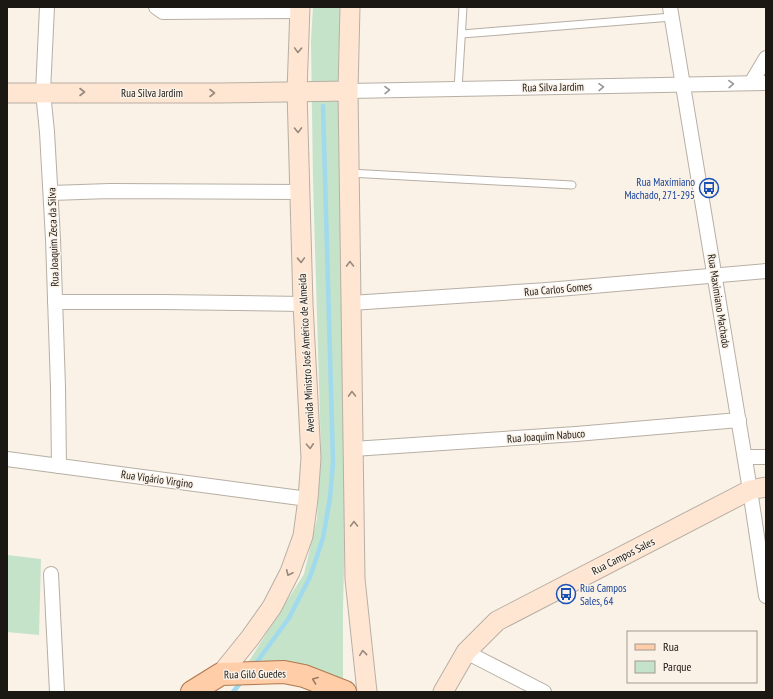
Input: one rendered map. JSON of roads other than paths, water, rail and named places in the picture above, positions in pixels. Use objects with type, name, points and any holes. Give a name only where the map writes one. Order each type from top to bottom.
[{"type":"main road","name":"Rua Giló Guedes","points":[[192,692],[221,674],[284,672],[304,676],[345,692]]},
{"type":"street","name":"Rua Joaquim Zeca da Silva","points":[[46,7],[43,92],[51,193],[59,466]]},
{"type":"street","points":[[350,7],[344,90],[349,173],[355,579],[367,692]]},
{"type":"street","points":[[157,8],[163,12],[227,9],[300,9]]},
{"type":"street","name":"Avenida Ministro José Américo de Almeida","points":[[221,674],[250,638],[272,607],[290,572],[303,536],[308,499],[311,458],[302,304],[299,192],[300,9]]},
{"type":"street","name":"Rua Maximiano Machado","points":[[671,12],[745,457],[758,489],[766,596]]},
{"type":"street","points":[[751,83],[766,58]]},
{"type":"street","name":"Rua Silva Jardim","points":[[7,93],[219,93],[766,83]]},
{"type":"street","points":[[51,193],[110,191],[299,192]]},
{"type":"street","name":"Rua Carlos Gomes","points":[[351,303],[539,291],[766,271]]},
{"type":"street","points":[[55,302],[302,304]]},
{"type":"street","name":"Rua Joaquim Nabuco","points":[[353,449],[568,435],[739,420]]},
{"type":"street","points":[[745,457],[766,457]]},
{"type":"street","name":"Rua Vigário Virgino","points":[[7,459],[308,499]]},
{"type":"street","name":"Rua Campos Sales","points":[[443,692],[466,652],[497,622],[758,489]]},
{"type":"street","points":[[51,574],[57,692]]},
{"type":"street","points":[[466,652],[544,692]]},
{"type":"lane","points":[[458,89],[464,7]]},
{"type":"lane","points":[[462,34],[671,12]]},
{"type":"lane","points":[[349,173],[572,185]]},
{"type":"waterway","points":[[254,666],[289,618],[310,577],[323,538],[330,498],[333,462],[323,106]]},
{"type":"waterway","points":[[233,692],[242,681]]},
{"type":"place","name":"Rua Maxímiano Machado, 271-295","points":[[709,188]]},
{"type":"place","name":"Rua Campos Sales, 64","points":[[566,594]]}]
